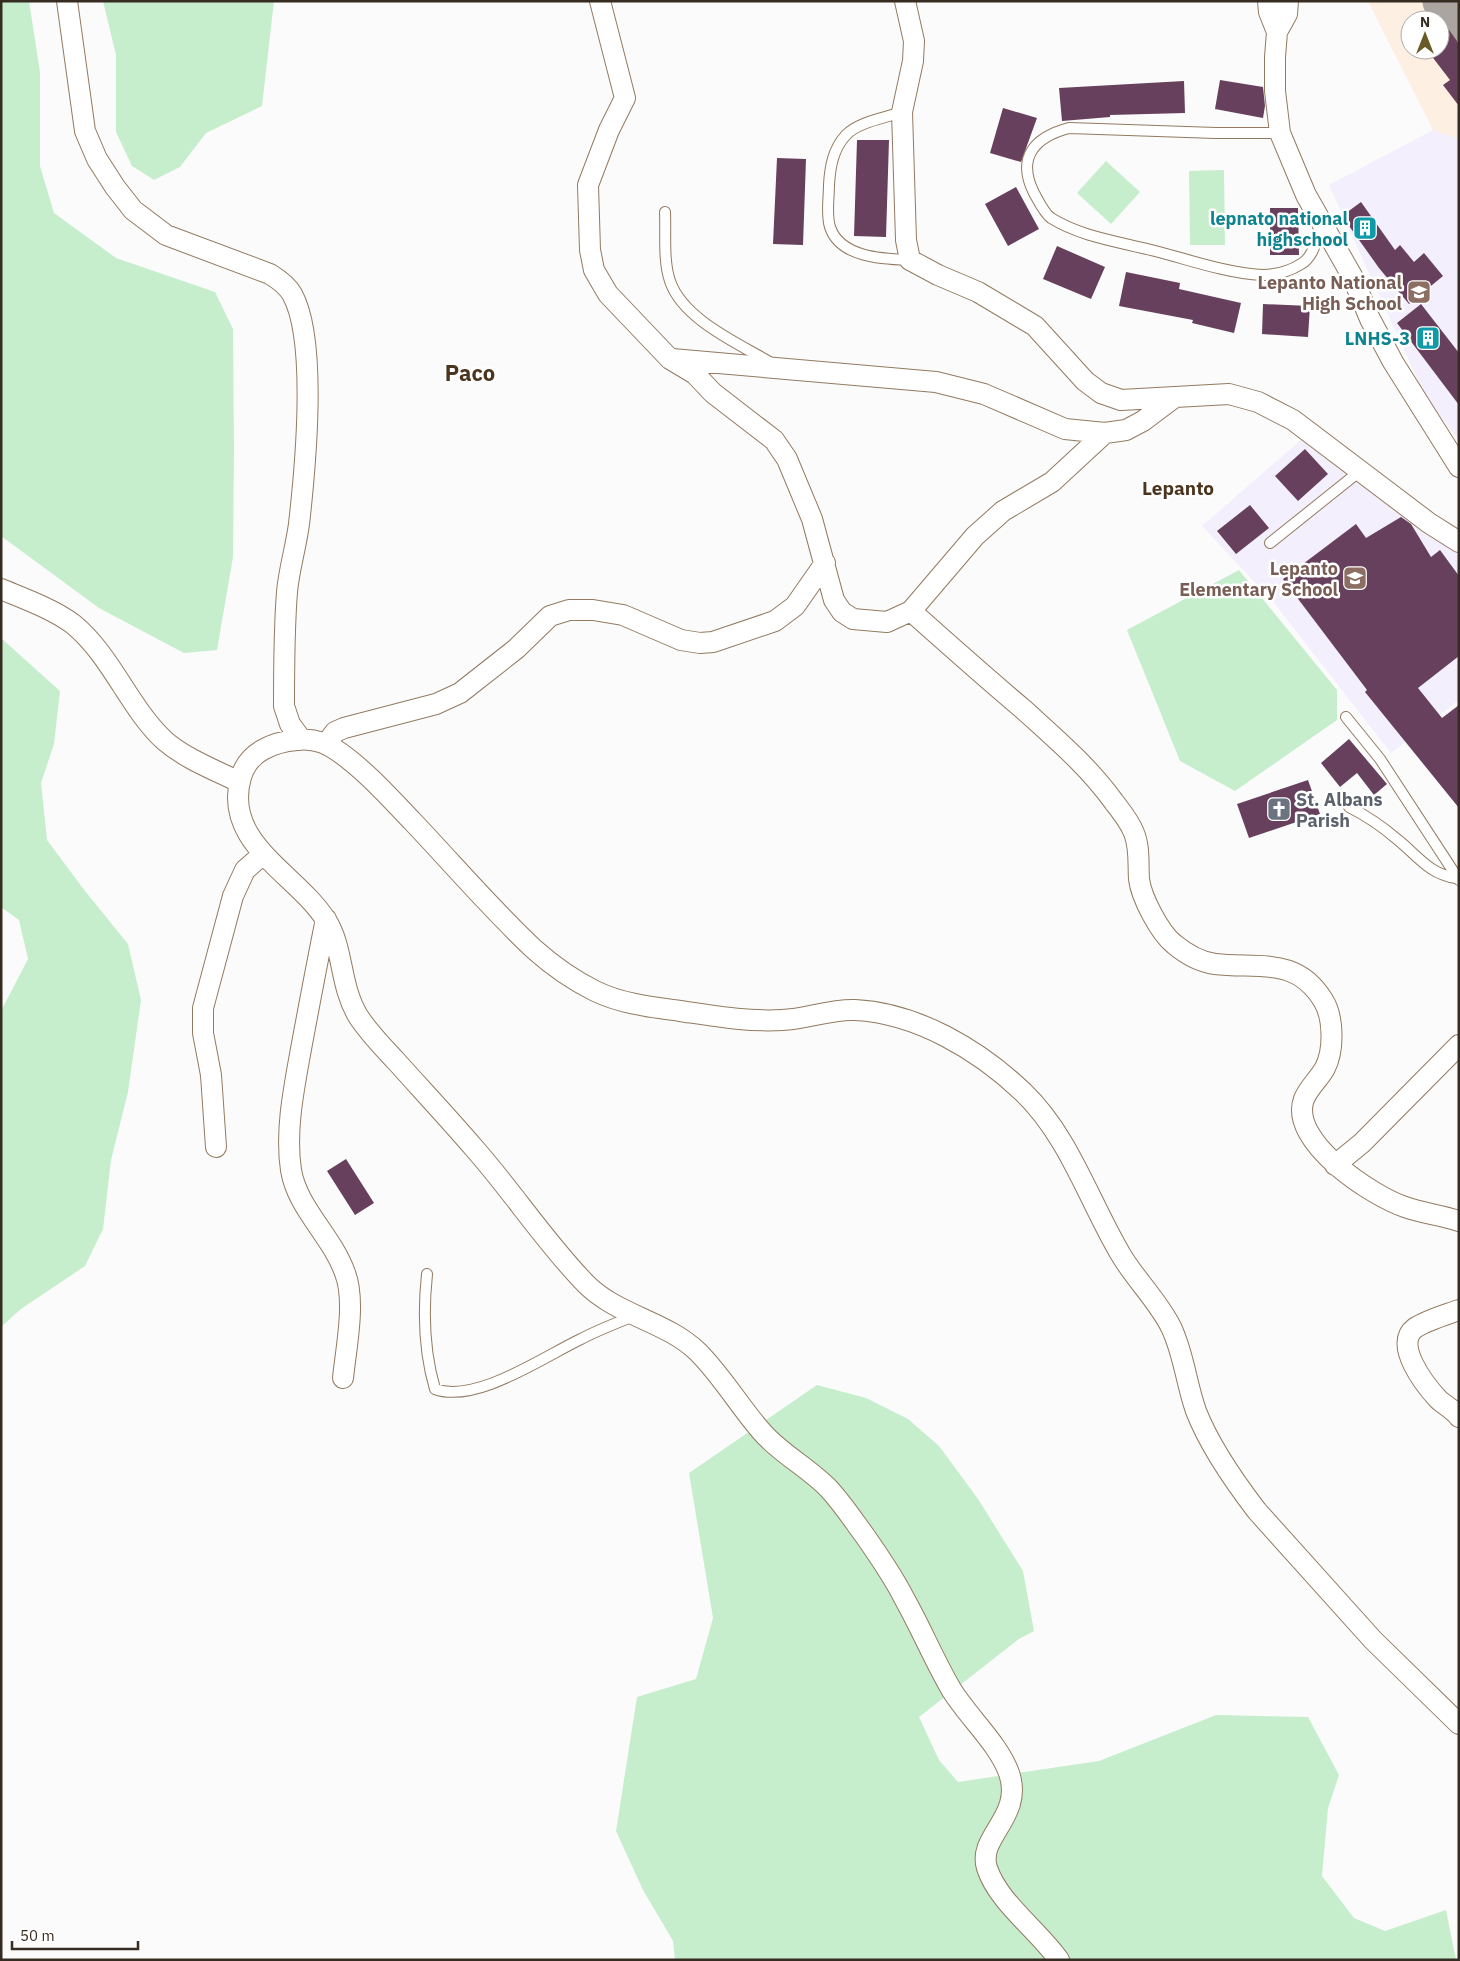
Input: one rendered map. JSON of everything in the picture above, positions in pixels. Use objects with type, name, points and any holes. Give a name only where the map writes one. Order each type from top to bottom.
[{"type":"street","points":[[67,1],[85,131],[97,159],[115,187],[133,210],[166,234],[270,274],[284,284],[292,294],[300,317],[306,352],[308,407],[299,526],[291,556],[287,593],[284,706],[290,724],[301,739]]},
{"type":"street","points":[[600,1],[625,98],[609,130],[588,185],[590,250],[594,270],[608,294],[670,359],[695,374],[713,393],[774,440],[787,459],[812,519],[834,600],[842,612],[853,619],[887,622],[911,611],[975,536],[1003,511],[1052,482],[1105,433]]},
{"type":"street","points":[[905,1],[914,41],[912,68],[902,112],[906,240],[910,260],[938,276],[978,292],[1035,326],[1085,380],[1101,393],[1121,400],[1229,394],[1258,402],[1293,420],[1429,524],[1459,542]]},
{"type":"street","points":[[1268,1],[1269,12],[1277,32],[1275,91],[1280,133],[1306,195],[1352,276],[1370,319],[1393,362],[1459,467]]},
{"type":"street","points":[[1277,32],[1287,14],[1288,1]]},
{"type":"street","points":[[670,359],[936,382],[984,394],[1065,429],[1105,433],[1126,430],[1143,421],[1175,397]]},
{"type":"street","points":[[326,744],[335,732],[344,728],[436,704],[460,692],[516,648],[550,616],[569,610],[593,610],[624,615],[681,640],[700,643],[713,642],[775,621],[795,606],[825,563]]},
{"type":"street","points":[[1,589],[28,600],[72,624],[91,642],[150,724],[166,742],[186,756],[239,782]]},
{"type":"street","points":[[911,611],[1088,767],[1134,833],[1139,883],[1149,908],[1172,943],[1195,959],[1214,964],[1256,964],[1297,973],[1324,1001],[1330,1017],[1331,1053],[1325,1068],[1304,1100],[1302,1110],[1306,1126],[1316,1144],[1335,1165],[1380,1196],[1404,1207],[1459,1221]]},
{"type":"street","points":[[1059,1960],[1001,1893],[989,1874],[984,1857],[987,1846],[1010,1809],[1013,1783],[1006,1765],[971,1719],[949,1685],[900,1590],[864,1535],[829,1489],[766,1437],[696,1350],[667,1331],[606,1302],[585,1283],[480,1154],[365,1027],[349,1000],[334,933],[326,919],[294,881],[262,855],[246,831],[238,806],[239,782],[250,757],[262,749],[301,739],[326,744],[338,751],[394,801],[530,945],[561,972],[602,995],[648,1006],[732,1019],[788,1020],[838,1011],[858,1010],[889,1015],[955,1040],[1009,1080],[1027,1095],[1050,1122],[1124,1261],[1162,1311],[1173,1331],[1183,1359],[1194,1407],[1210,1440],[1244,1494],[1256,1511],[1373,1640],[1459,1724]]},
{"type":"street","points":[[216,1148],[211,1075],[203,1033],[203,1008],[233,896],[245,870],[262,855]]},
{"type":"street","points":[[326,919],[294,1087],[290,1137],[291,1169],[296,1189],[332,1245],[346,1274],[349,1306],[343,1378]]},
{"type":"street","points":[[1335,1165],[1362,1143],[1459,1045]]},
{"type":"street","points":[[1459,1310],[1414,1328],[1408,1337],[1406,1347],[1417,1371],[1438,1399],[1459,1417]]},
{"type":"lane","points":[[902,112],[861,126],[846,135],[830,166],[828,206],[830,228],[839,240],[851,250],[872,257],[910,260]]},
{"type":"lane","points":[[1280,133],[1216,133],[1069,128],[1049,133],[1036,144],[1028,159],[1026,177],[1049,217],[1089,234],[1238,273],[1264,275],[1284,272],[1303,263],[1311,253],[1322,224]]},
{"type":"lane","points":[[665,212],[670,281],[683,306],[722,334],[780,368]]},
{"type":"lane","points":[[1270,543],[1360,471]]},
{"type":"lane","points":[[1346,716],[1380,759],[1457,879]]},
{"type":"lane","points":[[1349,807],[1368,817],[1393,836],[1434,872],[1457,879]]},
{"type":"lane","points":[[427,1274],[424,1306],[429,1369],[435,1389],[445,1393],[459,1392],[495,1383],[583,1338],[634,1316]]},
{"type":"shaded area","points":[[1368,1],[1459,1],[1459,141],[1434,132]]},
{"type":"shaded area","name":"Lepanto National High School","points":[[1433,130],[1459,139],[1459,440],[1427,400],[1329,185]]},
{"type":"shaded area","name":"Lepanto Elementary School","points":[[1302,439],[1459,553],[1459,700],[1391,753],[1274,603],[1202,526]]},
{"type":"green space","points":[[1,1],[29,1],[40,72],[40,166],[54,213],[116,258],[215,292],[233,329],[233,557],[217,650],[184,653],[99,608],[1,536]]},
{"type":"green space","points":[[103,1],[274,1],[262,106],[206,133],[180,167],[154,180],[132,166],[116,132],[116,55]]},
{"type":"green space","points":[[1106,161],[1140,192],[1111,224],[1077,193]]},
{"type":"green space","points":[[1224,170],[1225,245],[1190,245],[1189,171]]},
{"type":"green space","points":[[1239,570],[1337,690],[1337,720],[1235,791],[1180,761],[1127,630]]},
{"type":"green space","points":[[1,638],[60,691],[54,744],[41,783],[47,840],[128,944],[141,1000],[128,1092],[111,1160],[103,1229],[85,1266],[21,1309],[1,1327],[1,1011],[28,959],[19,920],[1,907]]},
{"type":"green space","points":[[817,1385],[866,1398],[908,1419],[939,1446],[978,1499],[1023,1571],[1034,1631],[1019,1639],[919,1717],[939,1760],[958,1782],[1099,1761],[1216,1715],[1308,1717],[1339,1775],[1328,1808],[1322,1876],[1354,1918],[1385,1931],[1446,1910],[1456,1960],[675,1960],[673,1941],[643,1890],[616,1831],[637,1697],[696,1679],[713,1618],[689,1473]]},
{"type":"building","points":[[1450,31],[1459,44],[1459,106],[1443,85],[1450,80],[1435,60],[1450,60]]},
{"type":"building","points":[[1220,80],[1263,87],[1265,106],[1263,118],[1215,109]]},
{"type":"building","points":[[1184,81],[1185,113],[1110,115],[1110,117],[1062,121],[1059,88]]},
{"type":"building","points":[[1003,108],[1037,118],[1021,162],[990,153]]},
{"type":"building","points":[[857,140],[889,140],[886,237],[854,236]]},
{"type":"building","points":[[777,158],[806,159],[803,245],[773,244]]},
{"type":"building","points":[[1016,187],[1039,229],[1008,246],[985,204]]},
{"type":"building","points":[[1361,202],[1395,250],[1400,245],[1414,262],[1424,253],[1443,276],[1409,304],[1379,268],[1342,216]]},
{"type":"building","points":[[1270,208],[1298,208],[1299,255],[1270,255]]},
{"type":"building","points":[[1057,246],[1105,267],[1091,299],[1043,279]]},
{"type":"building","points":[[1126,272],[1180,283],[1179,289],[1241,303],[1234,333],[1192,323],[1193,320],[1119,306]]},
{"type":"building","points":[[1263,304],[1310,306],[1308,337],[1262,334]]},
{"type":"building","name":"LNHS-3","points":[[1421,304],[1459,353],[1459,405],[1397,323]]},
{"type":"building","points":[[1305,449],[1328,474],[1298,501],[1275,476]]},
{"type":"building","points":[[1250,505],[1269,528],[1236,554],[1217,531]]},
{"type":"building","points":[[1401,517],[1411,524],[1431,557],[1440,550],[1459,576],[1459,656],[1418,688],[1442,718],[1459,705],[1459,808],[1365,692],[1367,690],[1283,579],[1356,524],[1366,538]]},
{"type":"building","points":[[1349,739],[1387,784],[1374,795],[1357,773],[1340,787],[1321,763]]},
{"type":"building","name":"St. Albans Parish","points":[[1308,780],[1320,814],[1249,838],[1237,804]]},
{"type":"building","points":[[346,1159],[374,1203],[355,1215],[327,1171]]},
{"type":"taxiway","points":[[1445,1],[1459,19]]},
{"type":"place","name":"lepnato national highschool","points":[[1365,228]]},
{"type":"place","name":"Lepanto National High School","points":[[1419,292]]},
{"type":"place","name":"LNHS-3","points":[[1428,338]]},
{"type":"place","name":"Lepanto Elementary School","points":[[1355,578]]},
{"type":"place","name":"St. Albans Parish","points":[[1279,809]]},
{"type":"district","name":"Paco","points":[[470,372]]},
{"type":"district","name":"Lepanto","points":[[1178,488]]}]
